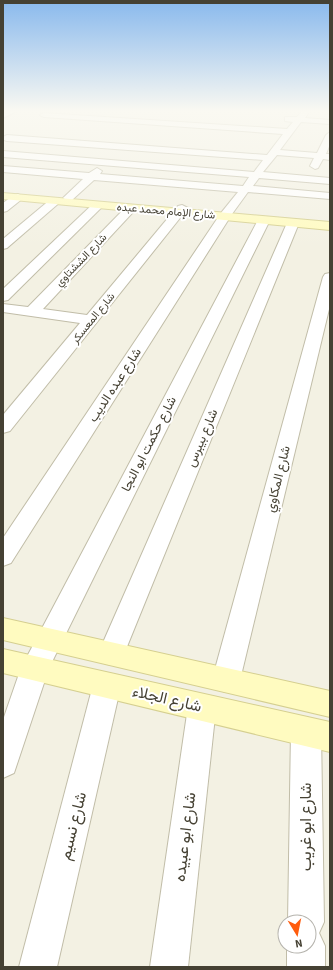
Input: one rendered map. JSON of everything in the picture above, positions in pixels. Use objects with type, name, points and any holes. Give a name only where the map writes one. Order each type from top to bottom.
[{"type":"street","points":[[45,157],[330,181]]},
{"type":"street","points":[[68,198],[111,157]]},
{"type":"street","name":"شارع عبده الديب","points":[[3,556],[226,215],[268,157]]},
{"type":"street","points":[[315,166],[319,157]]},
{"type":"street","points":[[3,169],[330,196]]},
{"type":"street","name":"شارع الإمام محمد عبده","points":[[3,192],[330,226]]},
{"type":"street","name":"شارع الإمام محمد عبده","points":[[3,196],[131,208],[180,210]]},
{"type":"street","points":[[3,209],[18,197]]},
{"type":"street","points":[[3,245],[55,201]]},
{"type":"street","points":[[3,297],[98,205]]},
{"type":"street","name":"شارع الششتاوي","points":[[32,312],[131,208]]},
{"type":"street","name":"شارع المعسكر","points":[[3,427],[180,210]]},
{"type":"street","name":"شارع الإمام محمد عبده","points":[[226,215],[330,222]]},
{"type":"street","name":"شارع حكمت ابو النجا","points":[[3,763],[35,668],[264,220]]},
{"type":"street","name":"شارع بيبرس","points":[[111,654],[293,223]]},
{"type":"street","name":"شارع المكاوي","points":[[226,680],[330,277]]},
{"type":"street","points":[[3,308],[90,320]]},
{"type":"street","points":[[3,629],[330,704]]},
{"type":"street","name":"شارع الجلاء","points":[[3,661],[318,734]]},
{"type":"street","name":"شارع نسيم","points":[[38,967],[107,685]]},
{"type":"street","name":"شارع ابو عبيده","points":[[170,967],[202,707]]},
{"type":"street","name":"شارع ابو غريب","points":[[307,914],[318,734]]},
{"type":"street","points":[[306,954],[306,967]]}]
